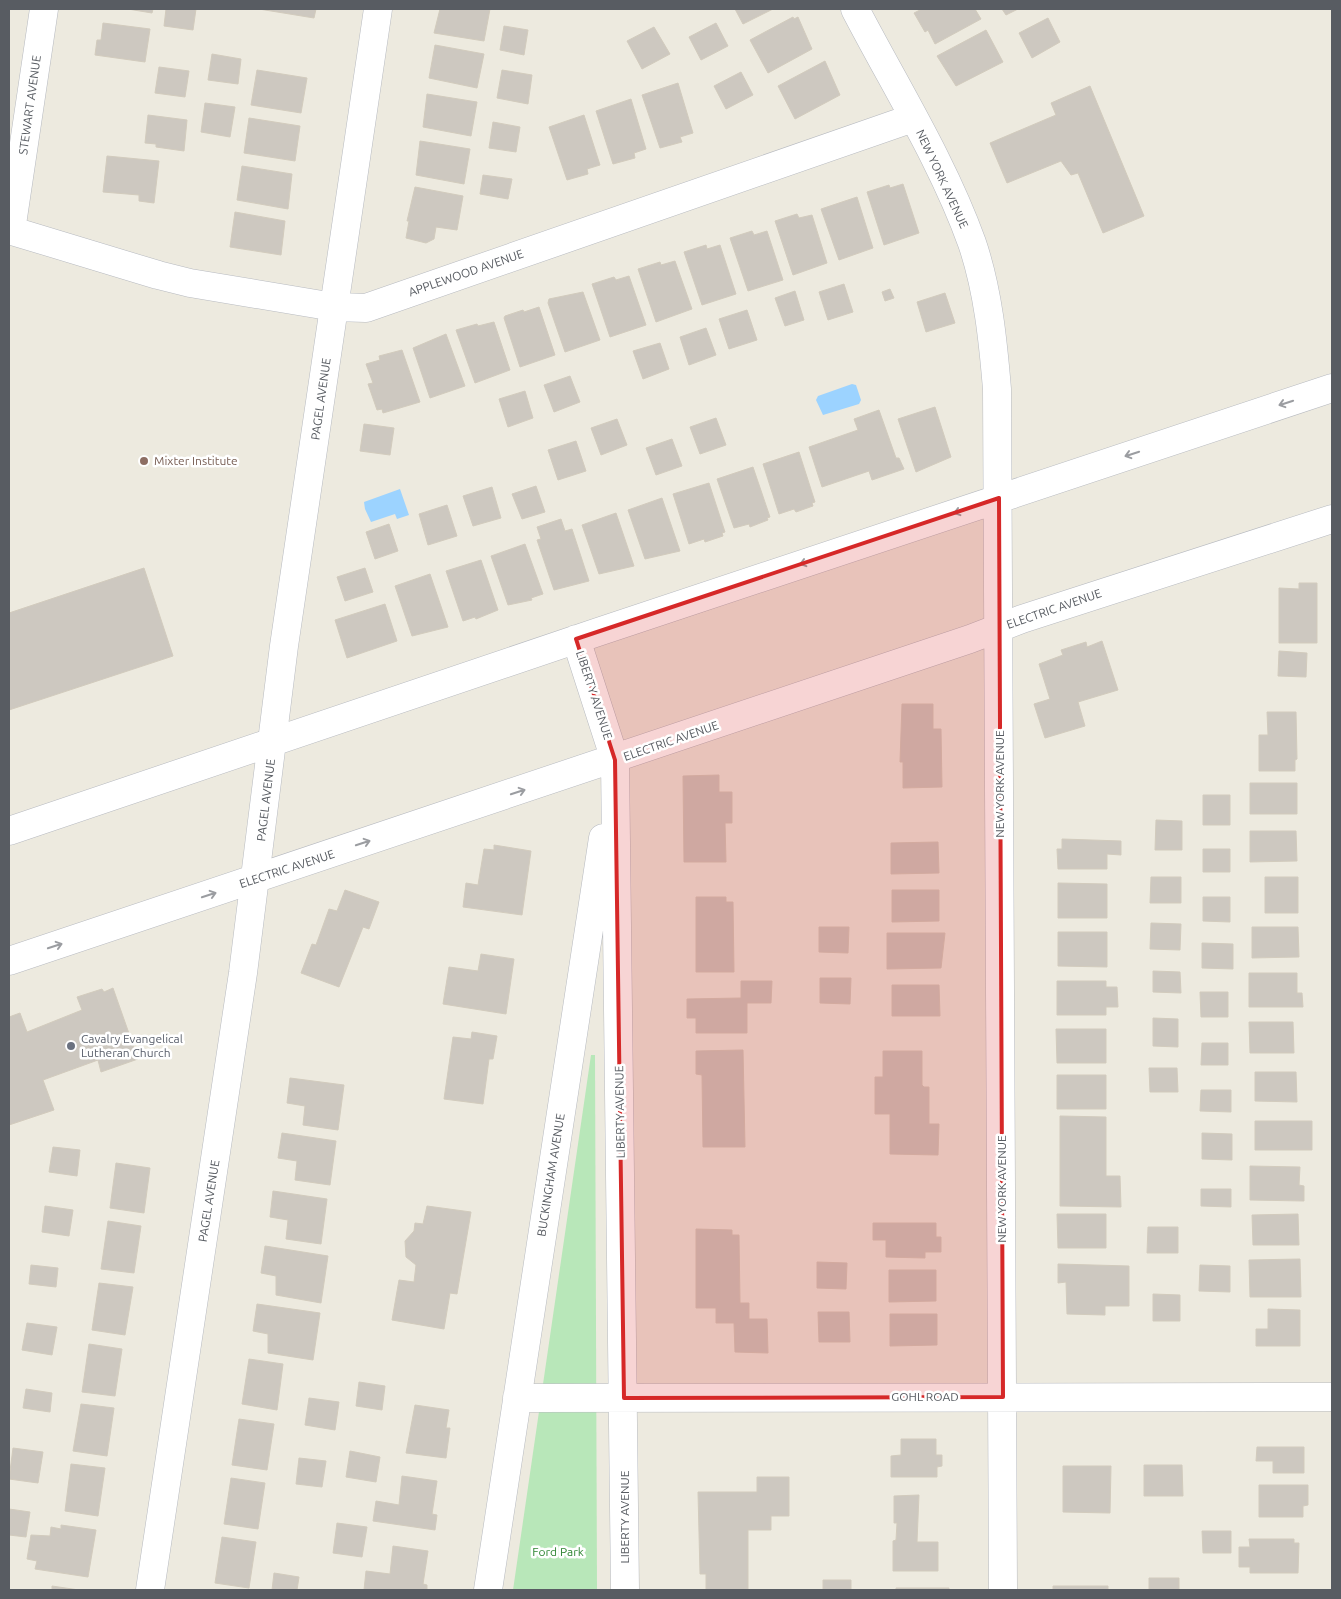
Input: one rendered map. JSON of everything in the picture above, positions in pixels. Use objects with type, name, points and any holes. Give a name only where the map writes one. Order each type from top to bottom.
[{"type":"street","name":"STEWART AVENUE","points":[[10,230],[44,9]]},
{"type":"street","name":"PAGEL AVENUE","points":[[150,1590],[256,879],[284,646],[378,9]]},
{"type":"street","name":"NEW YORK AVENUE","points":[[855,9],[955,200],[972,245],[986,302],[998,389],[1003,1590]]},
{"type":"street","name":"APPLEWOOD AVENUE","points":[[10,230],[158,275],[334,307],[366,308],[913,118]]},
{"type":"street","points":[[9,831],[576,639],[1332,388]]},
{"type":"street","name":"ELECTRIC AVENUE","points":[[9,961],[615,760],[1000,628],[1332,519]]},
{"type":"street","name":"LIBERTY AVENUE","points":[[576,639],[615,760],[625,1590]]},
{"type":"street","name":"BUCKINGHAM AVENUE","points":[[488,1590],[615,760]]},
{"type":"street","name":"GOHL ROAD","points":[[517,1398],[1332,1397]]},
{"type":"highlighted area","points":[[999,498],[1003,1397],[624,1398],[615,760],[576,639]]},
{"type":"green space","name":"Ford Park","points":[[591,1055],[595,1055],[597,1590],[513,1590]]},
{"type":"water","points":[[852,384],[856,385],[861,400],[859,404],[823,415],[816,400],[818,396]]},
{"type":"water","points":[[400,489],[409,515],[397,519],[395,514],[371,522],[364,502]]},
{"type":"building","points":[[128,9],[153,9],[152,13]]},
{"type":"building","points":[[166,9],[196,9],[193,30],[164,26]]},
{"type":"building","points":[[259,9],[316,9],[314,18]]},
{"type":"building","points":[[440,9],[490,9],[484,41],[434,33]]},
{"type":"building","points":[[735,9],[773,9],[743,24]]},
{"type":"building","points":[[922,9],[975,9],[981,19],[935,44],[928,30],[925,32],[914,13]]},
{"type":"building","points":[[1002,9],[1018,9],[1006,15]]},
{"type":"building","points":[[793,17],[794,19],[798,17],[812,49],[768,73],[750,40]]},
{"type":"building","points":[[1048,18],[1060,42],[1032,58],[1019,33]]},
{"type":"building","points":[[103,23],[150,29],[145,62],[95,55],[97,40],[101,40]]},
{"type":"building","points":[[716,23],[728,46],[701,60],[689,37]]},
{"type":"building","points":[[504,26],[528,30],[524,55],[500,50]]},
{"type":"building","points":[[654,27],[670,54],[642,69],[627,41]]},
{"type":"building","points":[[986,30],[1003,62],[956,86],[937,56]]},
{"type":"building","points":[[435,45],[484,54],[477,88],[429,78]]},
{"type":"building","points":[[212,54],[241,59],[238,84],[208,80]]},
{"type":"building","points":[[825,61],[840,95],[795,119],[778,86]]},
{"type":"building","points":[[159,67],[189,71],[185,97],[155,93]]},
{"type":"building","points":[[257,70],[307,78],[301,113],[251,105]]},
{"type":"building","points":[[502,70],[532,75],[528,104],[497,98]]},
{"type":"building","points":[[741,72],[753,95],[726,109],[714,86]]},
{"type":"building","points":[[678,83],[693,133],[680,137],[682,142],[660,148],[642,95]]},
{"type":"building","points":[[1090,86],[1144,216],[1103,233],[1078,173],[1071,175],[1061,161],[1007,183],[990,143],[1056,115],[1051,103]]},
{"type":"building","points":[[427,94],[477,102],[471,136],[423,127]]},
{"type":"building","points":[[631,99],[646,149],[634,153],[635,158],[613,164],[596,111]]},
{"type":"building","points":[[205,103],[235,107],[230,137],[201,132]]},
{"type":"building","points":[[148,115],[187,120],[184,151],[156,147],[156,144],[145,143]]},
{"type":"building","points":[[584,115],[600,165],[587,169],[588,174],[567,180],[549,127]]},
{"type":"building","points":[[249,118],[300,126],[295,161],[244,153]]},
{"type":"building","points":[[493,122],[520,127],[516,152],[489,148]]},
{"type":"building","points":[[420,141],[470,149],[464,184],[416,175]]},
{"type":"building","points":[[107,156],[159,161],[154,203],[139,201],[139,195],[103,192]]},
{"type":"building","points":[[242,166],[292,174],[288,209],[237,200]]},
{"type":"building","points":[[483,175],[512,179],[508,199],[480,194]]},
{"type":"building","points":[[903,184],[919,233],[884,245],[867,192],[889,185],[890,188]]},
{"type":"building","points":[[415,187],[463,196],[457,230],[436,227],[434,239],[426,243],[406,238],[409,221],[407,221]]},
{"type":"building","points":[[857,197],[873,248],[839,260],[821,209]]},
{"type":"building","points":[[235,212],[285,221],[281,255],[230,247]]},
{"type":"building","points":[[797,214],[799,218],[812,215],[827,263],[793,275],[775,221]]},
{"type":"building","points":[[752,231],[754,235],[767,231],[783,280],[748,291],[730,238]]},
{"type":"building","points":[[706,245],[707,249],[720,245],[736,294],[702,305],[684,252]]},
{"type":"building","points":[[675,261],[692,309],[656,322],[638,269],[660,262],[661,265]]},
{"type":"building","points":[[629,276],[646,325],[610,337],[592,284],[614,277],[616,280]]},
{"type":"building","points":[[844,284],[853,312],[828,320],[819,292]]},
{"type":"building","points":[[890,289],[894,298],[885,301],[882,292]]},
{"type":"building","points":[[795,291],[804,320],[785,326],[775,298]]},
{"type":"building","points":[[583,292],[600,340],[565,352],[548,303],[549,299]]},
{"type":"building","points":[[945,293],[955,323],[926,332],[917,302]]},
{"type":"building","points":[[539,307],[555,355],[520,367],[504,318],[523,310],[524,312]]},
{"type":"building","points":[[747,310],[757,340],[729,349],[719,319]]},
{"type":"building","points":[[494,322],[510,370],[475,383],[456,330],[477,324],[478,326]]},
{"type":"building","points":[[706,328],[716,355],[689,365],[680,337]]},
{"type":"building","points":[[446,334],[465,386],[430,398],[413,348]]},
{"type":"building","points":[[660,343],[669,369],[643,379],[633,351]]},
{"type":"building","points":[[402,350],[420,402],[383,413],[382,409],[377,410],[368,384],[373,383],[366,364],[380,360],[379,356]]},
{"type":"building","points":[[570,376],[580,402],[554,412],[544,385]]},
{"type":"building","points":[[525,391],[533,418],[508,427],[499,399]]},
{"type":"building","points":[[935,407],[951,457],[916,472],[898,419]]},
{"type":"building","points":[[879,410],[896,458],[899,458],[904,469],[872,480],[869,471],[822,487],[809,447],[858,430],[854,419]]},
{"type":"building","points":[[716,418],[726,445],[700,454],[690,427]]},
{"type":"building","points":[[617,419],[627,445],[601,455],[591,428]]},
{"type":"building","points":[[364,424],[394,428],[390,455],[360,451]]},
{"type":"building","points":[[672,439],[682,466],[656,475],[646,448]]},
{"type":"building","points":[[576,441],[586,471],[558,480],[548,450]]},
{"type":"building","points":[[799,452],[815,502],[812,503],[813,506],[796,512],[794,509],[779,514],[763,464]]},
{"type":"building","points":[[753,467],[770,517],[767,518],[768,520],[750,527],[749,524],[734,528],[717,479]]},
{"type":"building","points":[[709,483],[725,532],[722,533],[723,536],[705,542],[704,539],[689,544],[673,494]]},
{"type":"building","points":[[536,486],[545,512],[522,519],[512,494]]},
{"type":"building","points":[[492,487],[501,518],[473,526],[463,496]]},
{"type":"building","points":[[662,498],[680,551],[645,559],[628,510]]},
{"type":"building","points":[[447,505],[457,536],[428,545],[419,514]]},
{"type":"building","points":[[616,513],[634,566],[599,574],[582,525]]},
{"type":"building","points":[[561,519],[565,531],[572,529],[589,581],[554,590],[537,540],[541,539],[537,527]]},
{"type":"building","points":[[389,524],[398,551],[375,559],[366,532]]},
{"type":"building","points":[[525,544],[543,594],[531,598],[532,600],[508,605],[491,556]]},
{"type":"building","points":[[481,560],[498,610],[476,619],[475,617],[463,621],[446,571]]},
{"type":"building","points":[[144,568],[173,656],[9,710],[9,613]]},
{"type":"building","points":[[365,568],[373,592],[345,601],[337,577]]},
{"type":"building","points":[[430,574],[448,627],[412,636],[395,586]]},
{"type":"building","points":[[1299,583],[1317,583],[1317,643],[1279,643],[1279,588],[1299,589]]},
{"type":"building","points":[[385,604],[397,641],[347,658],[335,620]]},
{"type":"building","points":[[1102,641],[1118,690],[1078,702],[1085,726],[1045,738],[1034,704],[1050,699],[1039,664],[1063,655],[1061,650],[1086,642],[1087,647]]},
{"type":"building","points":[[1279,651],[1307,653],[1306,677],[1278,676]]},
{"type":"building","points":[[902,704],[933,704],[933,729],[941,729],[942,787],[903,788],[903,762],[900,762]]},
{"type":"building","points":[[1267,712],[1296,712],[1297,759],[1295,760],[1295,771],[1259,771],[1259,735],[1268,735]]},
{"type":"building","points":[[719,775],[719,792],[732,792],[732,823],[725,823],[726,862],[684,862],[683,776]]},
{"type":"building","points":[[1250,783],[1297,783],[1297,814],[1250,814]]},
{"type":"building","points":[[1203,795],[1230,795],[1230,825],[1203,825]]},
{"type":"building","points":[[1156,820],[1182,821],[1182,850],[1155,850]]},
{"type":"building","points":[[1250,831],[1296,831],[1297,861],[1250,862]]},
{"type":"building","points":[[1062,839],[1121,841],[1121,855],[1107,854],[1107,869],[1058,869],[1057,849],[1062,849]]},
{"type":"building","points":[[938,842],[939,873],[891,874],[891,843]]},
{"type":"building","points":[[494,845],[531,851],[522,915],[463,907],[466,883],[478,885],[484,849],[494,850]]},
{"type":"building","points":[[1203,849],[1230,849],[1230,872],[1203,872]]},
{"type":"building","points":[[1151,877],[1181,877],[1181,903],[1150,903]]},
{"type":"building","points":[[1265,877],[1298,877],[1298,913],[1265,913]]},
{"type":"building","points":[[1058,883],[1107,884],[1107,918],[1058,918]]},
{"type":"building","points":[[345,890],[379,902],[369,929],[363,927],[339,987],[301,973],[312,944],[316,945],[329,909],[337,911]]},
{"type":"building","points":[[892,890],[939,890],[939,921],[892,922]]},
{"type":"building","points":[[696,897],[726,897],[726,902],[733,902],[734,972],[696,972]]},
{"type":"building","points":[[1203,897],[1230,897],[1230,922],[1203,921]]},
{"type":"building","points":[[1151,923],[1181,924],[1180,950],[1150,949]]},
{"type":"building","points":[[819,927],[849,927],[848,953],[819,952]]},
{"type":"building","points":[[1252,927],[1298,927],[1299,957],[1252,958]]},
{"type":"building","points":[[1058,932],[1107,932],[1107,967],[1058,966]]},
{"type":"building","points":[[887,933],[945,933],[941,968],[887,969]]},
{"type":"building","points":[[1202,943],[1233,944],[1233,969],[1202,968]]},
{"type":"building","points":[[481,954],[514,959],[506,1014],[443,1004],[449,967],[478,971]]},
{"type":"building","points":[[1153,971],[1180,972],[1181,993],[1153,992]]},
{"type":"building","points":[[1249,973],[1297,973],[1297,993],[1302,993],[1303,1007],[1249,1007]]},
{"type":"building","points":[[820,978],[851,978],[850,1004],[820,1003]]},
{"type":"building","points":[[741,981],[772,981],[771,1003],[747,1003],[747,1033],[696,1033],[696,1018],[687,1018],[687,999],[741,998]]},
{"type":"building","points":[[1057,981],[1106,981],[1106,987],[1117,987],[1118,1007],[1106,1007],[1106,1015],[1057,1015]]},
{"type":"building","points":[[892,985],[939,985],[940,1016],[892,1016]]},
{"type":"building","name":"Cavalry Evangelical Lutheran Church","points":[[113,988],[138,1059],[101,1072],[98,1060],[43,1080],[54,1110],[9,1125],[9,1017],[20,1013],[27,1032],[82,1010],[77,997],[102,989],[104,992]]},
{"type":"building","points":[[1200,992],[1228,992],[1228,1017],[1201,1017]]},
{"type":"building","points":[[1153,1018],[1178,1019],[1178,1047],[1153,1046]]},
{"type":"building","points":[[1249,1022],[1293,1022],[1294,1053],[1250,1053]]},
{"type":"building","points":[[1056,1029],[1106,1029],[1106,1063],[1057,1063]]},
{"type":"building","points":[[472,1032],[497,1036],[493,1059],[489,1059],[483,1104],[444,1099],[453,1037],[471,1039]]},
{"type":"building","points":[[1202,1043],[1228,1043],[1228,1065],[1201,1065]]},
{"type":"building","points":[[743,1050],[745,1147],[703,1147],[702,1075],[696,1074],[696,1051]]},
{"type":"building","points":[[883,1051],[922,1051],[922,1085],[929,1087],[929,1124],[939,1124],[938,1155],[890,1154],[890,1114],[875,1114],[875,1077],[883,1077]]},
{"type":"building","points":[[1149,1068],[1177,1068],[1178,1092],[1150,1092]]},
{"type":"building","points":[[1255,1072],[1296,1072],[1297,1102],[1255,1101]]},
{"type":"building","points":[[1057,1075],[1106,1075],[1106,1109],[1057,1109]]},
{"type":"building","points":[[290,1078],[344,1085],[338,1130],[303,1125],[305,1106],[287,1103]]},
{"type":"building","points":[[1201,1090],[1231,1090],[1231,1112],[1200,1111]]},
{"type":"building","points":[[1060,1116],[1106,1117],[1106,1176],[1120,1176],[1121,1207],[1060,1206]]},
{"type":"building","points":[[1255,1121],[1312,1121],[1312,1150],[1255,1150]]},
{"type":"building","points":[[282,1133],[336,1141],[330,1185],[295,1180],[297,1161],[278,1158]]},
{"type":"building","points":[[1202,1133],[1232,1134],[1232,1160],[1202,1159]]},
{"type":"building","points":[[53,1147],[80,1150],[77,1176],[49,1172]]},
{"type":"building","points":[[116,1163],[150,1168],[144,1213],[110,1208]]},
{"type":"building","points":[[1250,1166],[1300,1167],[1299,1185],[1304,1186],[1304,1201],[1250,1200]]},
{"type":"building","points":[[1201,1189],[1231,1189],[1231,1207],[1201,1206]]},
{"type":"building","points":[[273,1191],[327,1199],[321,1244],[286,1239],[288,1220],[270,1217]]},
{"type":"building","points":[[45,1206],[73,1210],[69,1236],[42,1232]]},
{"type":"building","points":[[427,1206],[471,1212],[457,1294],[450,1293],[444,1329],[392,1320],[399,1280],[414,1282],[416,1265],[406,1257],[405,1241],[414,1231],[415,1223],[423,1224]]},
{"type":"building","points":[[1057,1214],[1106,1214],[1106,1248],[1058,1248]]},
{"type":"building","points":[[1298,1214],[1299,1245],[1253,1245],[1252,1215]]},
{"type":"building","points":[[108,1221],[141,1226],[134,1273],[101,1269]]},
{"type":"building","points":[[873,1223],[936,1223],[936,1237],[941,1237],[941,1252],[925,1252],[925,1258],[886,1257],[886,1240],[873,1240]]},
{"type":"building","points":[[1148,1227],[1178,1227],[1178,1253],[1147,1253]]},
{"type":"building","points":[[696,1229],[732,1230],[732,1235],[739,1235],[740,1303],[749,1303],[749,1319],[767,1319],[768,1353],[735,1352],[734,1323],[716,1323],[716,1308],[696,1308]]},
{"type":"building","points":[[265,1246],[328,1256],[321,1303],[276,1295],[276,1276],[261,1273]]},
{"type":"building","points":[[1300,1259],[1301,1297],[1250,1297],[1249,1260]]},
{"type":"building","points":[[817,1262],[847,1263],[846,1289],[817,1288]]},
{"type":"building","points":[[1058,1264],[1129,1266],[1129,1306],[1105,1306],[1105,1315],[1067,1314],[1066,1282],[1058,1283]]},
{"type":"building","points":[[31,1265],[58,1268],[56,1287],[29,1284]]},
{"type":"building","points":[[1200,1265],[1230,1266],[1230,1292],[1199,1291]]},
{"type":"building","points":[[889,1270],[936,1270],[936,1301],[889,1302]]},
{"type":"building","points":[[99,1283],[133,1287],[125,1335],[92,1330]]},
{"type":"building","points":[[1153,1294],[1180,1295],[1180,1321],[1153,1321]]},
{"type":"building","points":[[257,1304],[320,1313],[313,1360],[268,1353],[268,1334],[253,1331]]},
{"type":"building","points":[[1268,1309],[1300,1310],[1300,1346],[1256,1346],[1256,1329],[1268,1329]]},
{"type":"building","points":[[818,1312],[849,1312],[850,1342],[819,1342]]},
{"type":"building","points":[[890,1314],[937,1314],[937,1345],[890,1346]]},
{"type":"building","points":[[27,1323],[57,1327],[52,1355],[22,1350]]},
{"type":"building","points":[[89,1344],[122,1349],[115,1396],[82,1392]]},
{"type":"building","points":[[249,1359],[283,1364],[277,1410],[242,1404]]},
{"type":"building","points":[[359,1382],[385,1386],[382,1410],[356,1406]]},
{"type":"building","points":[[26,1389],[52,1393],[50,1412],[23,1408]]},
{"type":"building","points":[[309,1398],[339,1402],[335,1430],[305,1425]]},
{"type":"building","points":[[81,1404],[114,1408],[107,1456],[73,1451]]},
{"type":"building","points":[[415,1405],[449,1410],[446,1428],[450,1428],[446,1458],[406,1453]]},
{"type":"building","points":[[239,1419],[274,1424],[267,1470],[232,1465]]},
{"type":"building","points":[[901,1439],[936,1439],[936,1455],[942,1455],[942,1466],[937,1467],[937,1477],[891,1477],[891,1456],[901,1455]]},
{"type":"building","points":[[1257,1447],[1304,1447],[1304,1473],[1273,1473],[1273,1461],[1256,1461]]},
{"type":"building","points":[[13,1448],[43,1452],[38,1483],[9,1479]]},
{"type":"building","points":[[350,1451],[380,1457],[376,1482],[346,1477]]},
{"type":"building","points":[[299,1458],[326,1461],[322,1487],[296,1484]]},
{"type":"building","points":[[71,1464],[105,1468],[98,1516],[65,1511]]},
{"type":"building","points":[[1144,1465],[1182,1465],[1183,1496],[1144,1496]]},
{"type":"building","points":[[1063,1466],[1111,1466],[1110,1513],[1063,1512]]},
{"type":"building","points":[[402,1476],[437,1481],[432,1514],[437,1515],[435,1530],[373,1521],[376,1501],[399,1505]]},
{"type":"building","points":[[757,1477],[789,1477],[789,1516],[771,1516],[771,1530],[748,1530],[748,1590],[706,1590],[706,1574],[700,1574],[698,1492],[757,1492]]},
{"type":"building","points":[[231,1478],[265,1483],[258,1529],[224,1524]]},
{"type":"building","points":[[1259,1485],[1308,1485],[1308,1505],[1303,1506],[1303,1517],[1259,1517]]},
{"type":"building","points":[[919,1495],[917,1542],[938,1542],[938,1571],[893,1571],[893,1541],[896,1540],[897,1523],[894,1523],[894,1496]]},
{"type":"building","points":[[9,1509],[30,1512],[26,1537],[9,1535]]},
{"type":"building","points":[[337,1523],[367,1527],[362,1557],[333,1553]]},
{"type":"building","points":[[61,1525],[96,1530],[88,1577],[35,1569],[37,1561],[27,1559],[31,1535],[50,1536],[51,1527],[61,1529]]},
{"type":"building","points":[[1202,1531],[1231,1531],[1231,1553],[1203,1553]]},
{"type":"building","points":[[222,1537],[256,1542],[249,1588],[215,1583]]},
{"type":"building","points":[[1249,1539],[1294,1539],[1294,1543],[1299,1543],[1298,1573],[1250,1573],[1250,1567],[1239,1567],[1239,1547],[1250,1547]]},
{"type":"building","points":[[393,1546],[428,1551],[423,1584],[427,1585],[427,1590],[364,1590],[366,1571],[390,1574]]},
{"type":"building","points":[[274,1573],[299,1577],[297,1590],[272,1590]]},
{"type":"building","points":[[1149,1578],[1179,1578],[1179,1590],[1149,1590]]},
{"type":"building","points":[[823,1580],[851,1580],[851,1590],[823,1590]]},
{"type":"building","points":[[52,1586],[79,1590],[52,1590]]},
{"type":"building","points":[[1053,1586],[1108,1586],[1108,1590],[1053,1590]]},
{"type":"building","points":[[896,1588],[949,1588],[949,1590],[896,1590]]},
{"type":"place","name":"Mixter Institute","points":[[144,461]]},
{"type":"place","name":"Cavalry Evangelical Lutheran Church","points":[[71,1046]]}]
